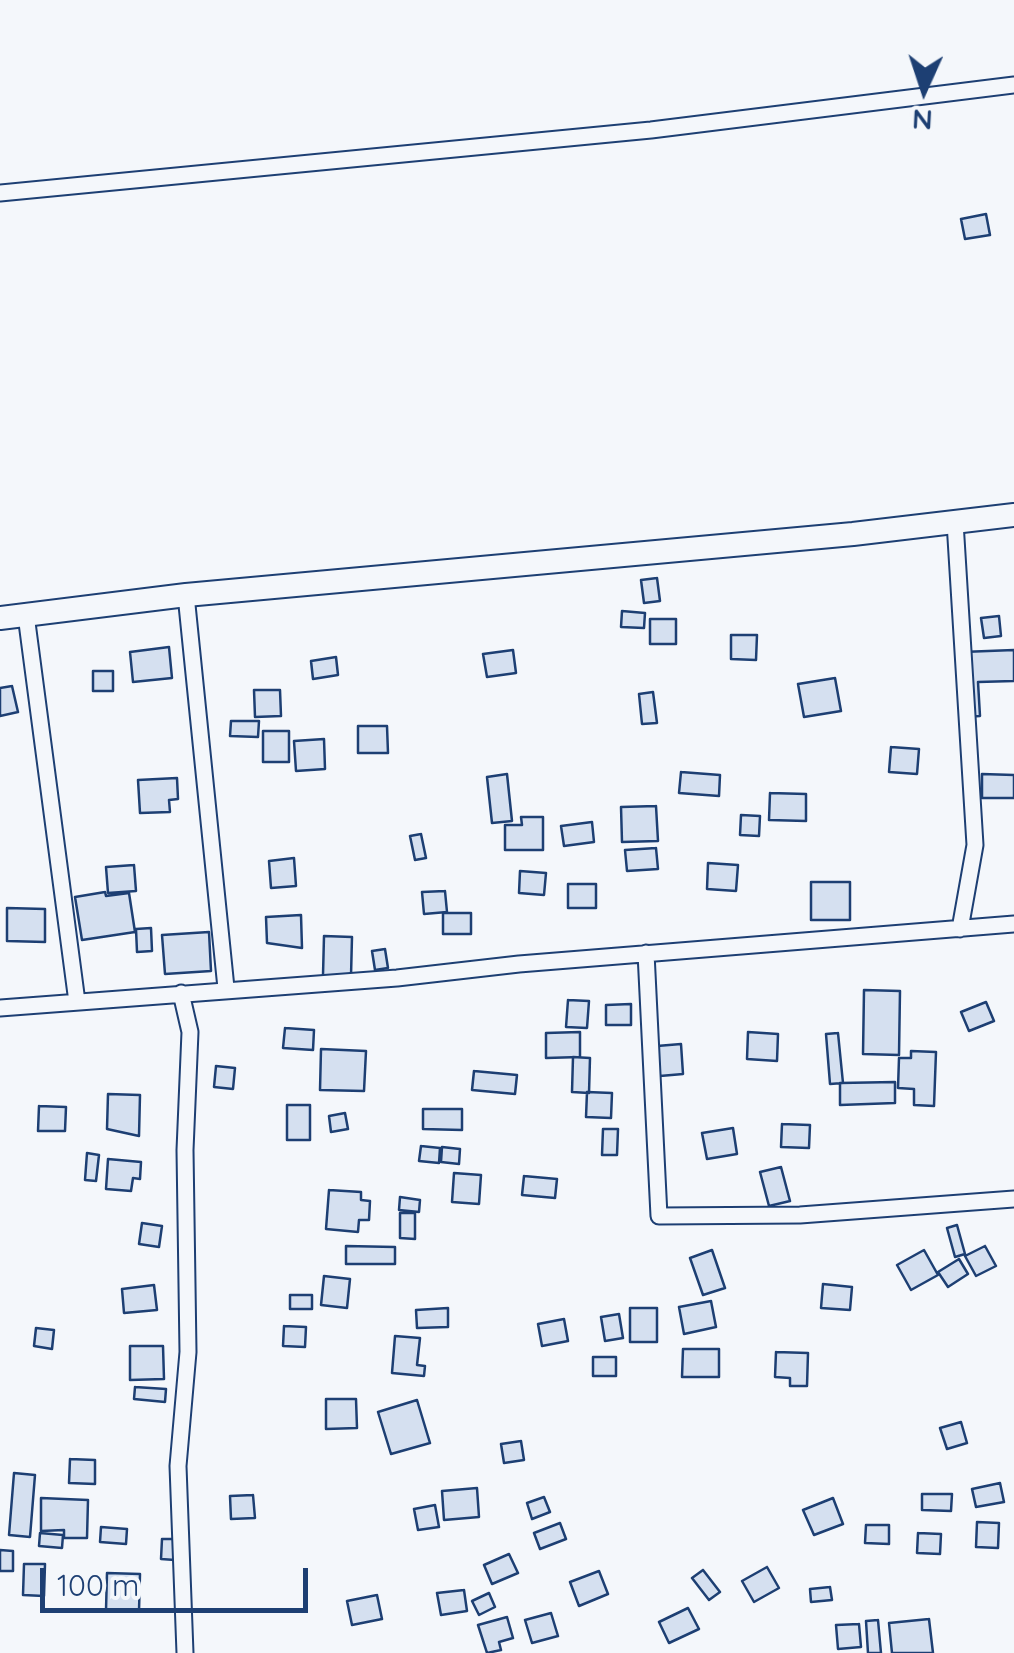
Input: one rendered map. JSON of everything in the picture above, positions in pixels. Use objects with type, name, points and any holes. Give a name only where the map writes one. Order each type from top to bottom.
[{"type":"street","points":[[0,193],[651,130],[1014,85]]},
{"type":"street","points":[[0,618],[186,595],[1014,515]]},
{"type":"street","points":[[955,522],[975,845],[960,929]]},
{"type":"street","points":[[186,595],[226,988]]},
{"type":"street","points":[[26,615],[76,1002]]},
{"type":"street","points":[[0,1008],[1014,924]]},
{"type":"street","points":[[646,954],[659,1216],[800,1216],[1014,1199]]},
{"type":"street","points":[[180,993],[190,1032],[185,1150],[188,1352],[178,1466],[185,1653]]},
{"type":"building","points":[[986,214],[990,235],[965,239],[961,219]]},
{"type":"building","points":[[657,578],[660,601],[644,603],[641,580]]},
{"type":"building","points":[[622,611],[645,613],[644,628],[621,627]]},
{"type":"building","points":[[999,616],[1001,636],[984,638],[981,618]]},
{"type":"building","points":[[650,619],[676,619],[676,644],[650,644]]},
{"type":"building","points":[[731,635],[757,635],[756,660],[731,659]]},
{"type":"building","points":[[169,647],[172,678],[133,682],[130,652]]},
{"type":"building","points":[[513,650],[516,673],[487,677],[483,654]]},
{"type":"building","points":[[1014,650],[1014,681],[978,682],[980,716],[964,717],[962,652]]},
{"type":"building","points":[[336,657],[338,675],[313,679],[311,661]]},
{"type":"building","points":[[93,671],[113,671],[113,691],[93,691]]},
{"type":"building","points":[[835,678],[841,711],[804,717],[798,684]]},
{"type":"building","points":[[12,686],[18,712],[0,716],[0,688]]},
{"type":"building","points":[[254,690],[280,690],[281,716],[255,717]]},
{"type":"building","points":[[653,692],[657,723],[642,724],[639,694]]},
{"type":"building","points":[[231,721],[259,721],[258,737],[230,736]]},
{"type":"building","points":[[358,726],[387,726],[388,753],[358,753]]},
{"type":"building","points":[[263,731],[289,731],[289,762],[263,762]]},
{"type":"building","points":[[324,739],[325,769],[296,771],[294,741]]},
{"type":"building","points":[[891,747],[919,749],[917,774],[889,772]]},
{"type":"building","points":[[681,772],[720,775],[719,796],[679,793]]},
{"type":"building","points":[[507,774],[512,821],[492,823],[487,777]]},
{"type":"building","points":[[982,774],[1014,775],[1014,798],[982,798]]},
{"type":"building","points":[[177,778],[178,799],[169,800],[170,812],[140,813],[138,780]]},
{"type":"building","points":[[770,793],[806,794],[806,821],[769,820]]},
{"type":"building","points":[[656,806],[658,841],[622,842],[621,807]]},
{"type":"building","points":[[741,815],[760,816],[759,836],[740,835]]},
{"type":"building","points":[[521,817],[543,817],[543,850],[505,850],[505,825],[522,825]]},
{"type":"building","points":[[592,822],[594,842],[564,846],[561,826]]},
{"type":"building","points":[[421,834],[426,858],[415,860],[410,836]]},
{"type":"building","points":[[656,848],[658,869],[627,871],[625,850]]},
{"type":"building","points":[[294,858],[296,886],[271,888],[269,861]]},
{"type":"building","points":[[708,863],[738,865],[736,891],[707,889]]},
{"type":"building","points":[[134,865],[136,891],[108,893],[106,867]]},
{"type":"building","points":[[520,871],[546,873],[544,895],[519,893]]},
{"type":"building","points":[[811,882],[850,882],[850,920],[811,920]]},
{"type":"building","points":[[568,884],[596,884],[596,908],[568,908]]},
{"type":"building","points":[[445,891],[447,912],[424,914],[422,892]]},
{"type":"building","points":[[105,892],[106,896],[129,893],[135,932],[82,940],[75,897]]},
{"type":"building","points":[[7,908],[45,909],[45,942],[7,941]]},
{"type":"building","points":[[443,913],[471,913],[471,934],[443,934]]},
{"type":"building","points":[[301,915],[302,948],[267,943],[266,917]]},
{"type":"building","points":[[151,928],[152,951],[137,952],[136,929]]},
{"type":"building","points":[[209,932],[211,971],[165,974],[162,935]]},
{"type":"building","points":[[324,936],[352,937],[351,976],[323,975]]},
{"type":"building","points":[[385,949],[388,968],[375,970],[372,951]]},
{"type":"building","points":[[864,990],[900,991],[899,1055],[863,1054]]},
{"type":"building","points":[[568,1000],[589,1001],[587,1028],[566,1027]]},
{"type":"building","points":[[986,1002],[994,1021],[969,1031],[961,1012]]},
{"type":"building","points":[[631,1004],[631,1025],[606,1025],[606,1005]]},
{"type":"building","points":[[285,1028],[314,1030],[313,1050],[283,1048]]},
{"type":"building","points":[[580,1032],[580,1057],[546,1058],[546,1033]]},
{"type":"building","points":[[748,1032],[778,1034],[777,1061],[747,1059]]},
{"type":"building","points":[[838,1033],[843,1083],[830,1084],[826,1034]]},
{"type":"building","points":[[681,1044],[683,1074],[660,1076],[657,1046]]},
{"type":"building","points":[[321,1049],[366,1051],[364,1091],[320,1090]]},
{"type":"building","points":[[911,1051],[936,1052],[934,1106],[914,1105],[914,1089],[898,1088],[899,1058],[911,1058]]},
{"type":"building","points":[[573,1057],[590,1058],[589,1093],[572,1092]]},
{"type":"building","points":[[216,1066],[235,1068],[233,1089],[214,1087]]},
{"type":"building","points":[[474,1071],[517,1075],[515,1094],[472,1090]]},
{"type":"building","points":[[895,1082],[895,1103],[840,1105],[840,1083]]},
{"type":"building","points":[[587,1092],[612,1093],[611,1118],[586,1117]]},
{"type":"building","points":[[108,1094],[140,1095],[139,1136],[107,1129]]},
{"type":"building","points":[[287,1105],[310,1105],[310,1140],[287,1140]]},
{"type":"building","points":[[39,1106],[66,1107],[65,1131],[38,1131]]},
{"type":"building","points":[[423,1109],[462,1109],[462,1130],[423,1129]]},
{"type":"building","points":[[345,1113],[348,1129],[331,1132],[329,1116]]},
{"type":"building","points":[[782,1124],[810,1125],[809,1148],[781,1147]]},
{"type":"building","points":[[733,1128],[737,1154],[707,1159],[702,1133]]},
{"type":"building","points":[[603,1129],[618,1129],[617,1155],[602,1155]]},
{"type":"building","points":[[421,1146],[440,1148],[439,1163],[419,1161]]},
{"type":"building","points":[[442,1147],[460,1149],[459,1164],[441,1162]]},
{"type":"building","points":[[87,1153],[99,1155],[96,1181],[85,1180]]},
{"type":"building","points":[[108,1159],[141,1162],[140,1179],[133,1178],[131,1191],[106,1189]]},
{"type":"building","points":[[781,1167],[790,1201],[769,1206],[760,1172]]},
{"type":"building","points":[[454,1173],[481,1175],[479,1204],[452,1202]]},
{"type":"building","points":[[524,1176],[557,1179],[555,1198],[522,1195]]},
{"type":"building","points":[[329,1190],[361,1192],[361,1200],[370,1201],[369,1220],[359,1220],[358,1232],[326,1229]]},
{"type":"building","points":[[400,1197],[420,1200],[419,1212],[399,1210]]},
{"type":"building","points":[[400,1213],[415,1213],[415,1239],[400,1238]]},
{"type":"building","points":[[142,1223],[162,1226],[159,1247],[139,1244]]},
{"type":"building","points":[[957,1225],[965,1254],[955,1257],[947,1228]]},
{"type":"building","points":[[346,1246],[395,1247],[395,1264],[346,1264]]},
{"type":"building","points":[[985,1246],[996,1266],[976,1276],[965,1256]]},
{"type":"building","points":[[712,1250],[725,1288],[703,1295],[690,1258]]},
{"type":"building","points":[[924,1250],[938,1275],[911,1290],[897,1265]]},
{"type":"building","points":[[959,1259],[968,1274],[948,1287],[938,1272]]},
{"type":"building","points":[[324,1276],[350,1279],[347,1308],[321,1305]]},
{"type":"building","points":[[823,1284],[852,1287],[850,1310],[821,1308]]},
{"type":"building","points":[[154,1285],[157,1310],[124,1313],[122,1289]]},
{"type":"building","points":[[290,1295],[312,1295],[312,1309],[290,1309]]},
{"type":"building","points":[[711,1301],[716,1327],[684,1334],[679,1307]]},
{"type":"building","points":[[448,1308],[448,1327],[417,1328],[416,1310]]},
{"type":"building","points":[[630,1308],[657,1308],[657,1342],[630,1342]]},
{"type":"building","points":[[619,1314],[623,1338],[605,1341],[601,1317]]},
{"type":"building","points":[[564,1319],[568,1341],[542,1346],[538,1324]]},
{"type":"building","points":[[284,1326],[306,1327],[305,1347],[283,1346]]},
{"type":"building","points":[[36,1328],[54,1330],[52,1349],[34,1346]]},
{"type":"building","points":[[395,1336],[420,1338],[417,1365],[425,1366],[424,1376],[392,1373]]},
{"type":"building","points":[[130,1346],[163,1346],[164,1379],[130,1380]]},
{"type":"building","points":[[683,1349],[719,1349],[719,1377],[682,1377]]},
{"type":"building","points":[[776,1352],[808,1353],[807,1386],[790,1386],[790,1378],[775,1377]]},
{"type":"building","points":[[593,1357],[616,1357],[616,1376],[593,1376]]},
{"type":"building","points":[[135,1387],[166,1389],[165,1402],[134,1399]]},
{"type":"building","points":[[326,1399],[356,1399],[357,1428],[326,1429]]},
{"type":"building","points":[[417,1400],[430,1443],[391,1454],[378,1412]]},
{"type":"building","points":[[961,1422],[967,1443],[947,1449],[940,1428]]},
{"type":"building","points":[[521,1441],[524,1460],[504,1463],[501,1444]]},
{"type":"building","points":[[70,1459],[95,1460],[95,1484],[69,1483]]},
{"type":"building","points":[[14,1473],[35,1475],[30,1537],[9,1535]]},
{"type":"building","points":[[1000,1483],[1004,1502],[976,1507],[972,1489]]},
{"type":"building","points":[[477,1488],[479,1517],[444,1520],[442,1491]]},
{"type":"building","points":[[922,1494],[952,1494],[951,1511],[922,1510]]},
{"type":"building","points":[[253,1495],[255,1518],[231,1519],[230,1496]]},
{"type":"building","points":[[544,1497],[550,1512],[532,1519],[527,1503]]},
{"type":"building","points":[[41,1498],[88,1500],[87,1538],[64,1538],[64,1530],[41,1531]]},
{"type":"building","points":[[833,1498],[843,1524],[814,1535],[803,1510]]},
{"type":"building","points":[[435,1505],[439,1527],[418,1530],[414,1509]]},
{"type":"building","points":[[977,1522],[999,1523],[998,1548],[976,1547]]},
{"type":"building","points":[[560,1523],[566,1539],[540,1549],[534,1533]]},
{"type":"building","points":[[866,1525],[889,1525],[889,1544],[865,1543]]},
{"type":"building","points":[[101,1527],[127,1529],[126,1544],[100,1542]]},
{"type":"building","points":[[40,1533],[63,1535],[62,1548],[39,1546]]},
{"type":"building","points":[[918,1533],[941,1534],[940,1554],[917,1553]]},
{"type":"building","points":[[162,1539],[176,1539],[175,1560],[161,1559]]},
{"type":"building","points":[[0,1550],[13,1551],[13,1571],[0,1571]]},
{"type":"building","points":[[509,1554],[518,1573],[492,1584],[484,1565]]},
{"type":"building","points":[[24,1564],[45,1564],[44,1596],[23,1595]]},
{"type":"building","points":[[767,1567],[779,1588],[754,1602],[742,1581]]},
{"type":"building","points":[[703,1570],[720,1592],[709,1600],[692,1578]]},
{"type":"building","points":[[599,1571],[608,1594],[579,1606],[570,1582]]},
{"type":"building","points":[[107,1573],[140,1574],[139,1611],[106,1610]]},
{"type":"building","points":[[830,1587],[832,1600],[811,1602],[810,1589]]},
{"type":"building","points":[[464,1590],[467,1611],[441,1615],[437,1593]]},
{"type":"building","points":[[489,1593],[495,1607],[479,1615],[472,1601]]},
{"type":"building","points":[[377,1595],[382,1619],[352,1625],[347,1601]]},
{"type":"building","points":[[688,1608],[699,1629],[669,1643],[659,1622]]},
{"type":"building","points":[[551,1613],[558,1636],[532,1643],[525,1620]]},
{"type":"building","points":[[507,1617],[513,1638],[499,1642],[501,1650],[487,1653],[478,1625]]},
{"type":"building","points":[[929,1619],[933,1653],[892,1653],[889,1623]]},
{"type":"building","points":[[878,1620],[881,1653],[868,1653],[866,1621]]},
{"type":"building","points":[[859,1624],[861,1647],[838,1649],[836,1625]]}]
